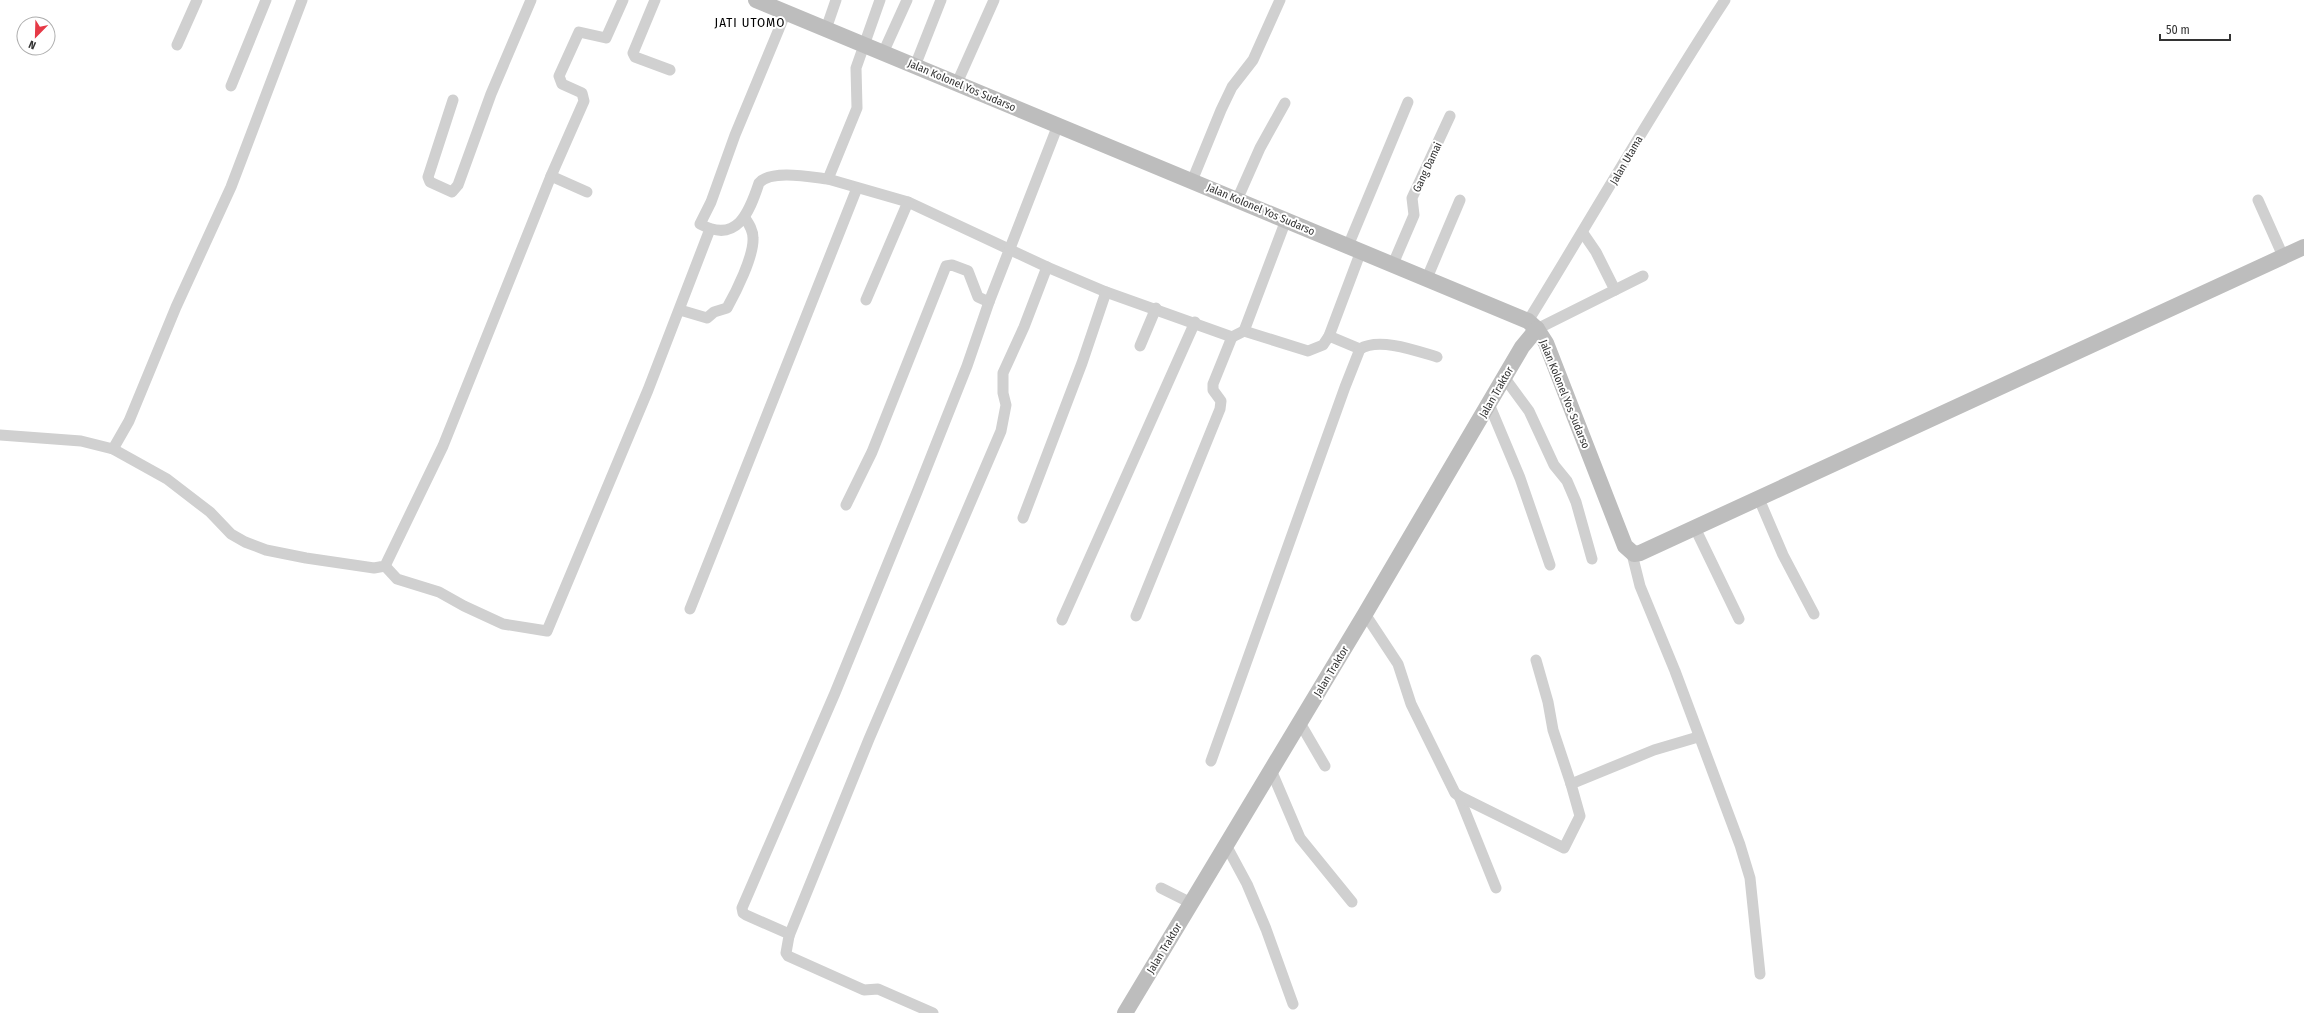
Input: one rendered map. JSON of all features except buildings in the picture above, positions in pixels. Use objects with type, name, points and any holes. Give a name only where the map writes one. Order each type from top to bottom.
[{"type":"street","points":[[177,45],[197,0]]},
{"type":"street","points":[[231,86],[266,0]]},
{"type":"street","points":[[113,449],[129,421],[176,307],[231,188],[302,0]]},
{"type":"street","points":[[453,100],[428,177],[430,182],[452,192],[458,185],[491,94],[531,0]]},
{"type":"street","points":[[385,566],[444,446],[551,176],[584,99],[582,93],[562,84],[559,76],[579,32],[606,38],[623,0]]},
{"type":"street","points":[[655,0],[633,53],[635,57],[670,70]]},
{"type":"street","points":[[826,29],[836,0]]},
{"type":"street","points":[[828,180],[857,108],[855,72],[880,0]]},
{"type":"street","points":[[883,53],[907,0]]},
{"type":"street","points":[[915,66],[941,0]]},
{"type":"street","points":[[957,83],[994,0]]},
{"type":"street","points":[[1192,181],[1223,104],[1232,87],[1253,60],[1280,0]]},
{"type":"street","name":"Jalan Utama","points":[[1533,325],[1583,234],[1667,89],[1725,0]]},
{"type":"street","name":"Jalan Kolonel Yos Sudarso","points":[[760,1],[1427,278],[1533,325],[1546,343],[1625,546],[1632,554]]},
{"type":"street","points":[[786,12],[735,135],[711,202],[700,221],[700,224],[710,229],[729,230],[744,218],[759,183],[764,179],[782,175],[828,180],[908,202],[1010,251],[1106,292],[1156,308],[1232,337],[1244,332],[1308,351],[1323,345],[1329,336],[1354,248],[1408,102]]},
{"type":"street","points":[[1237,200],[1260,148],[1285,103]]},
{"type":"street","name":"Gang Damai","points":[[1393,264],[1414,215],[1412,198],[1450,116]]},
{"type":"street","points":[[789,936],[784,931],[746,915],[743,913],[742,908],[838,686],[967,366],[989,302],[1058,125]]},
{"type":"street","points":[[551,176],[587,192]]},
{"type":"street","points":[[690,609],[857,188]]},
{"type":"street","points":[[1427,278],[1460,200]]},
{"type":"street","points":[[2258,200],[2284,256]]},
{"type":"street","points":[[866,300],[908,202]]},
{"type":"street","points":[[680,310],[707,318],[714,312],[727,308],[744,271],[753,238],[751,227],[744,218]]},
{"type":"street","points":[[1244,332],[1286,220]]},
{"type":"street","points":[[385,566],[397,579],[440,592],[464,606],[503,624],[547,631],[680,310],[710,229]]},
{"type":"street","points":[[1583,234],[1596,252],[1615,290]]},
{"type":"street","points":[[1760,974],[1750,878],[1740,845],[1698,737],[1675,671],[1640,586],[1632,554],[1640,553],[1759,499],[2304,247]]},
{"type":"street","points":[[846,505],[872,452],[946,266],[952,265],[968,271],[978,297],[989,302]]},
{"type":"street","points":[[933,1013],[878,988],[864,990],[788,956],[786,950],[789,936],[869,739],[1001,431],[1006,405],[1003,393],[1003,373],[1024,327],[1047,267]]},
{"type":"street","points":[[1533,325],[1615,290],[1643,276]]},
{"type":"street","points":[[1023,518],[1082,363],[1106,292]]},
{"type":"street","points":[[1140,346],[1156,308]]},
{"type":"street","points":[[1062,620],[1195,322]]},
{"type":"street","name":"Jalan Traktor","points":[[1125,1013],[1300,723],[1489,404],[1533,325]]},
{"type":"street","points":[[1329,336],[1360,349]]},
{"type":"street","points":[[1136,616],[1220,410],[1221,400],[1213,390],[1213,384],[1232,337]]},
{"type":"street","points":[[1211,761],[1331,424],[1360,349],[1369,344],[1407,348],[1438,357]]},
{"type":"street","points":[[1504,377],[1529,411],[1554,465],[1567,482],[1576,502],[1592,559]]},
{"type":"street","points":[[1489,404],[1520,478],[1550,565]]},
{"type":"street","points":[[0,435],[81,441],[113,449],[167,479],[210,512],[231,534],[245,542],[266,550],[306,558],[374,568],[385,566]]},
{"type":"street","points":[[1759,499],[1783,555],[1814,614]]},
{"type":"street","points":[[1695,528],[1739,619]]},
{"type":"street","points":[[1364,614],[1398,664],[1411,704],[1455,793],[1564,848],[1580,816],[1553,730],[1548,702],[1536,660]]},
{"type":"street","points":[[1300,723],[1325,766]]},
{"type":"street","points":[[1571,784],[1654,750],[1698,737]]},
{"type":"street","points":[[1271,770],[1300,838],[1352,902]]},
{"type":"street","points":[[1459,796],[1496,888]]},
{"type":"street","points":[[1226,846],[1247,884],[1266,929],[1293,1004]]},
{"type":"street","points":[[1162,888],[1191,903]]},
{"type":"district","name":"JATI UTOMO","points":[[750,22]]}]
